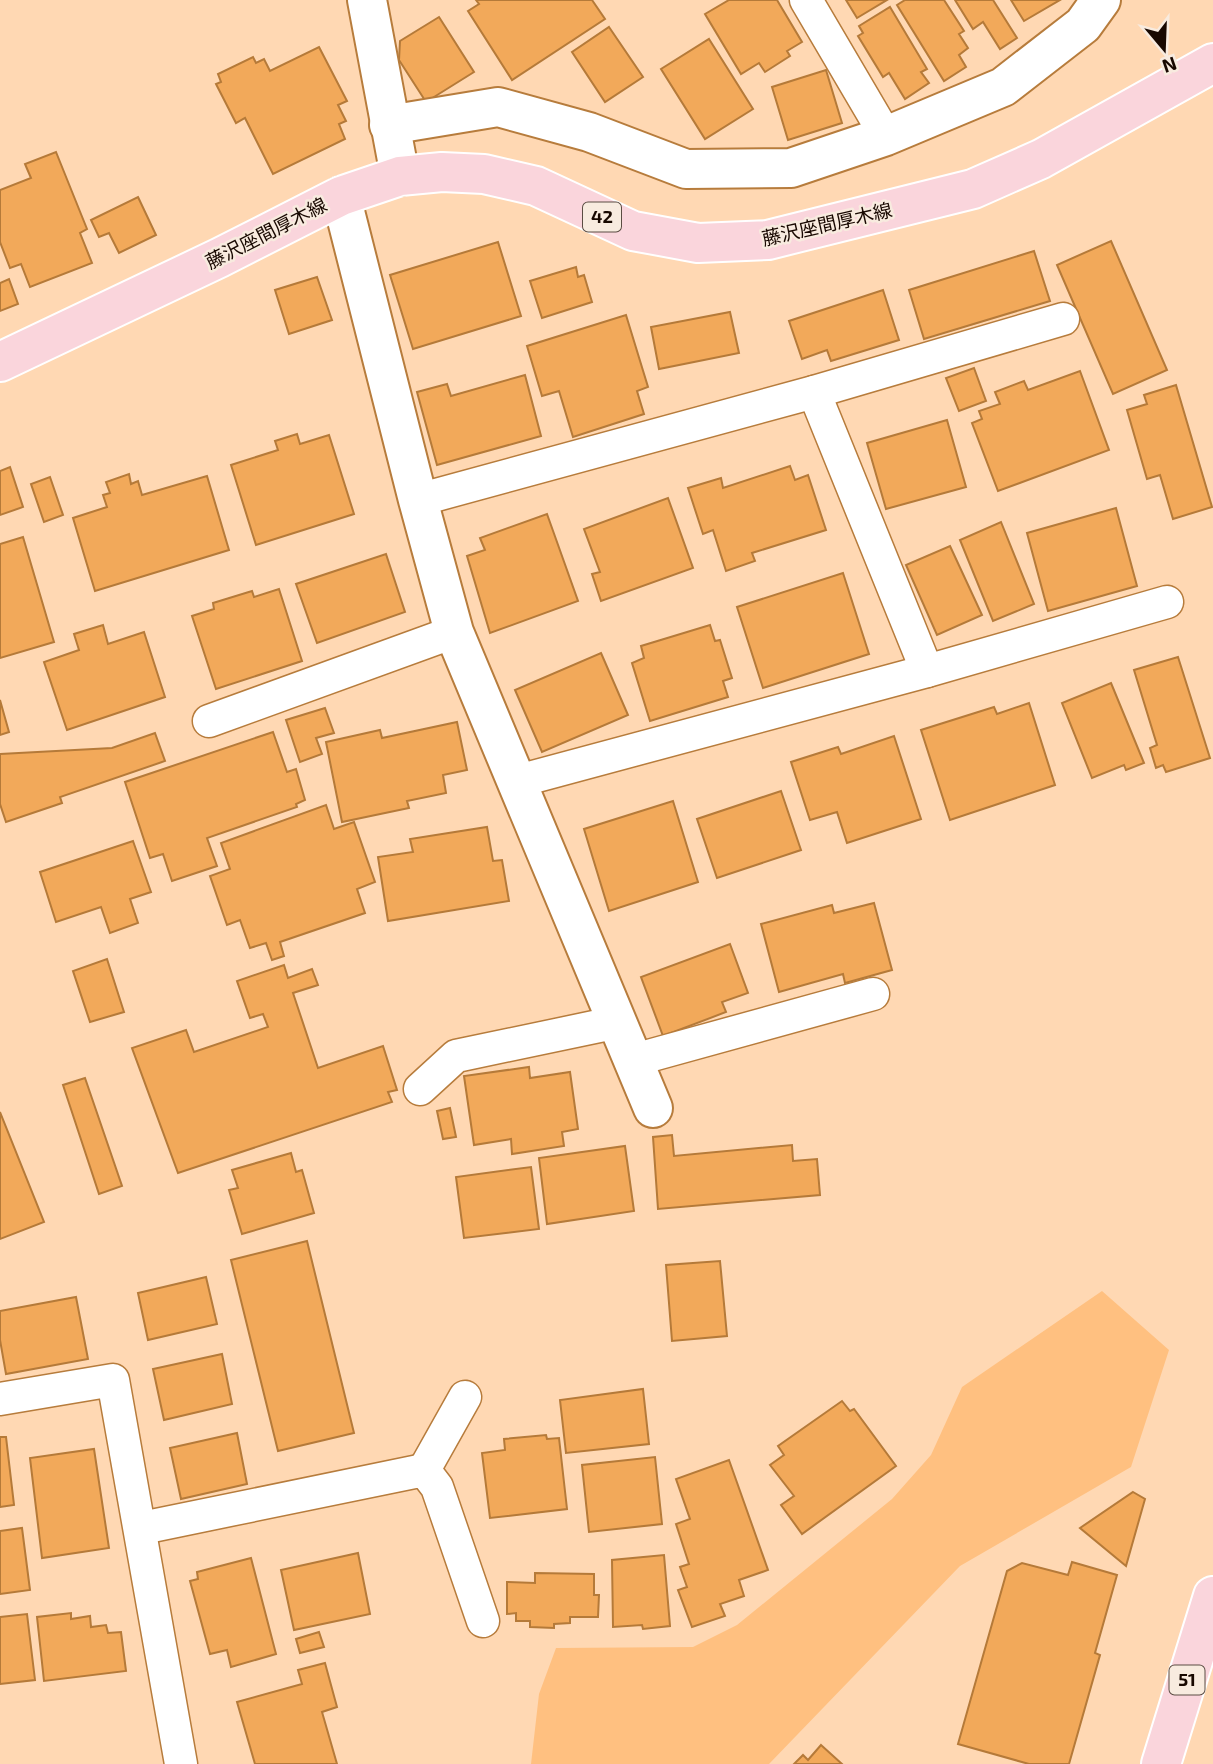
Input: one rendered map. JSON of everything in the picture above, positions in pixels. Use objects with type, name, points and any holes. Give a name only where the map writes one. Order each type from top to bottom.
[{"type":"main road","name":"藤沢座間厚木線","points":[[0,362],[219,258],[341,195],[400,176],[442,172],[484,174],[536,186],[633,231],[698,243],[768,240],[973,188],[1041,159],[1213,63]]},
{"type":"main road","name":"51","points":[[1161,1764],[1213,1596]]},
{"type":"street","points":[[367,0],[400,176]]},
{"type":"street","points":[[389,125],[498,107],[589,132],[685,169],[791,168],[886,136],[1003,87],[1083,25],[1101,0]]},
{"type":"street","points":[[341,195],[454,632],[653,1108]]},
{"type":"lane","points":[[806,0],[886,136]]},
{"type":"lane","points":[[418,500],[814,392],[1063,318]]},
{"type":"lane","points":[[814,392],[927,671]]},
{"type":"lane","points":[[518,781],[927,671],[1167,602]]},
{"type":"lane","points":[[209,721],[454,632]]},
{"type":"lane","points":[[634,1060],[873,994]]},
{"type":"lane","points":[[420,1089],[456,1056],[618,1022]]},
{"type":"lane","points":[[0,1399],[113,1380],[142,1528],[181,1764]]},
{"type":"lane","points":[[142,1528],[424,1470],[465,1397]]},
{"type":"lane","points":[[424,1470],[437,1486],[483,1621]]},
{"type":"shaded area","points":[[1102,1291],[1169,1350],[1131,1467],[960,1566],[769,1764],[531,1764],[539,1694],[556,1648],[693,1647],[737,1625],[892,1499],[931,1455],[962,1387]]},
{"type":"building","points":[[476,0],[592,0],[605,19],[512,80],[468,11],[479,4]]},
{"type":"building","points":[[729,0],[777,0],[802,42],[787,51],[790,56],[765,72],[759,63],[741,74],[705,14]]},
{"type":"building","points":[[846,0],[887,0],[857,18]]},
{"type":"building","points":[[905,0],[944,0],[964,31],[959,34],[968,48],[959,55],[966,67],[944,81],[897,5]]},
{"type":"building","points":[[955,0],[993,0],[1017,38],[1000,49],[983,22],[973,29]]},
{"type":"building","points":[[1011,0],[1060,0],[1024,21]]},
{"type":"building","points":[[890,7],[927,69],[921,72],[929,83],[905,99],[889,73],[883,77],[858,36],[863,33],[859,26]]},
{"type":"building","points":[[439,17],[474,72],[426,102],[399,60],[400,41]]},
{"type":"building","points":[[609,27],[643,77],[605,102],[572,52]]},
{"type":"building","points":[[709,39],[753,109],[705,139],[661,69]]},
{"type":"building","points":[[319,47],[347,101],[338,105],[346,121],[339,124],[345,139],[273,174],[245,118],[236,123],[216,84],[221,82],[218,74],[253,57],[256,63],[264,59],[270,71]]},
{"type":"building","points":[[826,70],[842,123],[788,140],[772,87]]},
{"type":"building","points":[[56,152],[87,229],[80,233],[92,263],[30,287],[21,264],[10,268],[0,242],[0,190],[31,178],[25,164]]},
{"type":"building","points":[[138,197],[156,235],[119,253],[109,233],[99,237],[91,220]]},
{"type":"building","points":[[1111,241],[1167,370],[1113,394],[1057,265]]},
{"type":"building","points":[[498,242],[521,316],[413,349],[390,275]]},
{"type":"building","points":[[1034,251],[1050,301],[924,339],[909,290]]},
{"type":"building","points":[[576,267],[578,277],[584,275],[592,302],[542,318],[530,281]]},
{"type":"building","points":[[317,277],[332,320],[289,334],[275,290]]},
{"type":"building","points":[[9,279],[18,304],[0,311],[0,283]]},
{"type":"building","points":[[883,290],[899,340],[831,361],[827,350],[802,359],[789,321]]},
{"type":"building","points":[[730,312],[739,353],[659,369],[651,327]]},
{"type":"building","points":[[626,315],[648,387],[637,391],[644,414],[573,437],[559,391],[542,396],[527,346]]},
{"type":"building","points":[[974,368],[986,401],[959,411],[946,378]]},
{"type":"building","points":[[1080,371],[1109,450],[998,491],[972,423],[982,419],[979,411],[1000,404],[995,392],[1024,381],[1028,390]]},
{"type":"building","points":[[525,375],[541,436],[437,465],[417,392],[447,384],[451,396]]},
{"type":"building","points":[[1176,385],[1212,507],[1173,519],[1160,475],[1147,479],[1127,410],[1147,404],[1144,395]]},
{"type":"building","points":[[947,420],[966,487],[886,509],[867,443]]},
{"type":"building","points":[[297,434],[300,444],[329,435],[354,514],[256,545],[231,465],[278,450],[275,441]]},
{"type":"building","points":[[790,466],[795,480],[808,475],[826,530],[752,553],[755,561],[726,571],[713,530],[703,534],[688,488],[721,478],[723,488]]},
{"type":"building","points":[[10,467],[23,507],[0,515],[0,471]]},
{"type":"building","points":[[129,474],[131,484],[138,481],[142,495],[207,476],[229,550],[95,591],[73,518],[107,507],[103,495],[110,493],[106,482]]},
{"type":"building","points":[[50,477],[63,515],[44,522],[31,484]]},
{"type":"building","points":[[668,498],[693,568],[601,601],[592,574],[600,572],[584,529]]},
{"type":"building","points":[[1116,508],[1137,586],[1048,611],[1027,533]]},
{"type":"building","points":[[547,514],[578,601],[490,633],[467,556],[485,550],[480,538]]},
{"type":"building","points":[[1001,522],[1034,604],[993,621],[960,540]]},
{"type":"building","points":[[23,537],[54,642],[0,658],[0,544]]},
{"type":"building","points":[[950,546],[982,615],[937,635],[906,565]]},
{"type":"building","points":[[386,554],[405,612],[317,643],[296,584]]},
{"type":"building","points":[[843,573],[869,654],[763,688],[737,607]]},
{"type":"building","points":[[279,589],[302,661],[216,689],[192,616],[214,609],[213,603],[252,591],[254,597]]},
{"type":"building","points":[[103,625],[108,644],[144,632],[165,697],[67,730],[44,662],[79,650],[74,634]]},
{"type":"building","points":[[710,625],[715,641],[720,640],[732,678],[723,681],[728,697],[650,721],[632,663],[644,658],[641,646]]},
{"type":"building","points":[[601,653],[628,715],[542,752],[515,690]]},
{"type":"building","points":[[1178,657],[1210,758],[1166,772],[1163,765],[1156,768],[1150,748],[1157,745],[1134,670]]},
{"type":"building","points":[[1111,683],[1144,763],[1126,770],[1124,765],[1092,778],[1062,703]]},
{"type":"building","points":[[0,700],[9,732],[0,735]]},
{"type":"building","points":[[1029,703],[1055,785],[950,820],[921,730],[994,707],[997,714]]},
{"type":"building","points":[[325,708],[334,733],[316,738],[322,754],[300,762],[286,720]]},
{"type":"building","points":[[457,722],[467,770],[443,775],[446,793],[407,801],[409,808],[342,822],[326,742],[380,730],[382,738]]},
{"type":"building","points":[[273,732],[287,772],[296,769],[305,800],[296,804],[297,807],[207,838],[217,866],[172,881],[163,854],[150,858],[125,782]]},
{"type":"building","points":[[155,733],[165,761],[60,797],[62,803],[6,822],[0,804],[0,754],[112,748]]},
{"type":"building","points":[[894,736],[921,819],[847,843],[837,812],[810,820],[791,762],[838,747],[841,754]]},
{"type":"building","points":[[781,791],[801,850],[717,878],[697,819]]},
{"type":"building","points":[[673,801],[698,882],[609,911],[584,829]]},
{"type":"building","points":[[326,805],[334,829],[354,822],[375,882],[357,889],[365,913],[280,942],[284,956],[272,960],[266,943],[250,948],[240,920],[227,925],[210,876],[230,869],[221,843]]},
{"type":"building","points":[[487,827],[493,861],[502,860],[509,901],[388,921],[378,857],[413,852],[410,839]]},
{"type":"building","points":[[133,841],[151,892],[130,899],[138,923],[110,933],[101,907],[56,922],[40,872]]},
{"type":"building","points":[[874,903],[892,970],[845,983],[843,974],[779,992],[761,924],[832,905],[834,913]]},
{"type":"building","points":[[730,944],[748,993],[722,1002],[726,1012],[663,1036],[641,977]]},
{"type":"building","points":[[107,959],[124,1012],[90,1022],[73,971]]},
{"type":"building","points":[[284,965],[288,978],[312,969],[318,985],[293,993],[318,1068],[383,1046],[397,1090],[388,1092],[392,1102],[178,1173],[132,1048],[186,1030],[194,1052],[268,1027],[263,1014],[250,1018],[237,981]]},
{"type":"building","points":[[529,1067],[530,1078],[570,1072],[578,1129],[562,1132],[564,1146],[512,1154],[511,1139],[474,1145],[464,1076]]},
{"type":"building","points":[[85,1078],[122,1186],[99,1194],[63,1085]]},
{"type":"building","points":[[450,1108],[456,1137],[443,1139],[437,1111]]},
{"type":"building","points":[[0,1112],[44,1222],[0,1239]]},
{"type":"building","points":[[672,1135],[674,1156],[792,1145],[793,1161],[817,1159],[820,1195],[658,1209],[653,1137]]},
{"type":"building","points":[[625,1146],[634,1211],[547,1224],[539,1158]]},
{"type":"building","points":[[291,1153],[296,1172],[302,1170],[314,1213],[242,1234],[229,1190],[238,1188],[232,1170]]},
{"type":"building","points":[[531,1167],[539,1229],[464,1238],[456,1177]]},
{"type":"building","points":[[307,1241],[354,1433],[278,1451],[231,1260]]},
{"type":"building","points":[[720,1261],[727,1336],[672,1341],[666,1265]]},
{"type":"building","points":[[206,1277],[217,1324],[148,1340],[138,1293]]},
{"type":"building","points":[[76,1297],[88,1359],[6,1374],[0,1340],[0,1311]]},
{"type":"building","points":[[222,1354],[232,1404],[164,1420],[153,1369]]},
{"type":"building","points":[[643,1389],[649,1444],[566,1453],[560,1400]]},
{"type":"building","points":[[842,1401],[850,1411],[854,1409],[896,1466],[802,1534],[781,1505],[794,1496],[770,1465],[784,1455],[778,1446]]},
{"type":"building","points":[[237,1433],[247,1484],[181,1499],[170,1448]]},
{"type":"building","points":[[546,1435],[547,1439],[559,1438],[567,1509],[490,1518],[482,1453],[505,1450],[504,1439]]},
{"type":"building","points":[[0,1437],[6,1437],[14,1505],[0,1507]]},
{"type":"building","points":[[94,1449],[109,1548],[42,1558],[30,1458]]},
{"type":"building","points":[[655,1457],[662,1524],[589,1532],[582,1465]]},
{"type":"building","points":[[729,1460],[768,1570],[739,1580],[744,1596],[720,1604],[725,1616],[692,1627],[678,1590],[687,1587],[680,1567],[689,1564],[676,1524],[690,1519],[676,1479]]},
{"type":"building","points":[[1133,1492],[1145,1499],[1126,1566],[1080,1528]]},
{"type":"building","points":[[22,1528],[30,1590],[0,1594],[0,1531]]},
{"type":"building","points":[[358,1553],[370,1614],[294,1630],[281,1570]]},
{"type":"building","points":[[664,1555],[670,1626],[643,1629],[642,1625],[613,1627],[612,1560]]},
{"type":"building","points":[[251,1558],[276,1654],[231,1667],[227,1650],[210,1654],[190,1581],[198,1579],[197,1572]]},
{"type":"building","points":[[1072,1562],[1117,1575],[1095,1653],[1100,1655],[1069,1764],[1029,1764],[958,1744],[1007,1571],[1022,1563],[1068,1575]]},
{"type":"building","points":[[535,1573],[594,1574],[594,1595],[599,1595],[598,1617],[570,1617],[570,1623],[554,1624],[554,1628],[530,1627],[530,1621],[516,1621],[516,1613],[507,1614],[507,1582],[535,1583]]},
{"type":"building","points":[[71,1613],[71,1619],[90,1616],[91,1627],[106,1625],[108,1633],[121,1632],[126,1671],[44,1681],[37,1617]]},
{"type":"building","points":[[27,1614],[35,1680],[0,1684],[0,1617]]},
{"type":"building","points":[[319,1632],[324,1647],[300,1653],[296,1639]]},
{"type":"building","points":[[325,1663],[337,1707],[322,1712],[337,1764],[255,1764],[237,1702],[302,1684],[298,1670]]},
{"type":"building","points":[[821,1745],[842,1764],[794,1764],[803,1755],[808,1760]]}]
